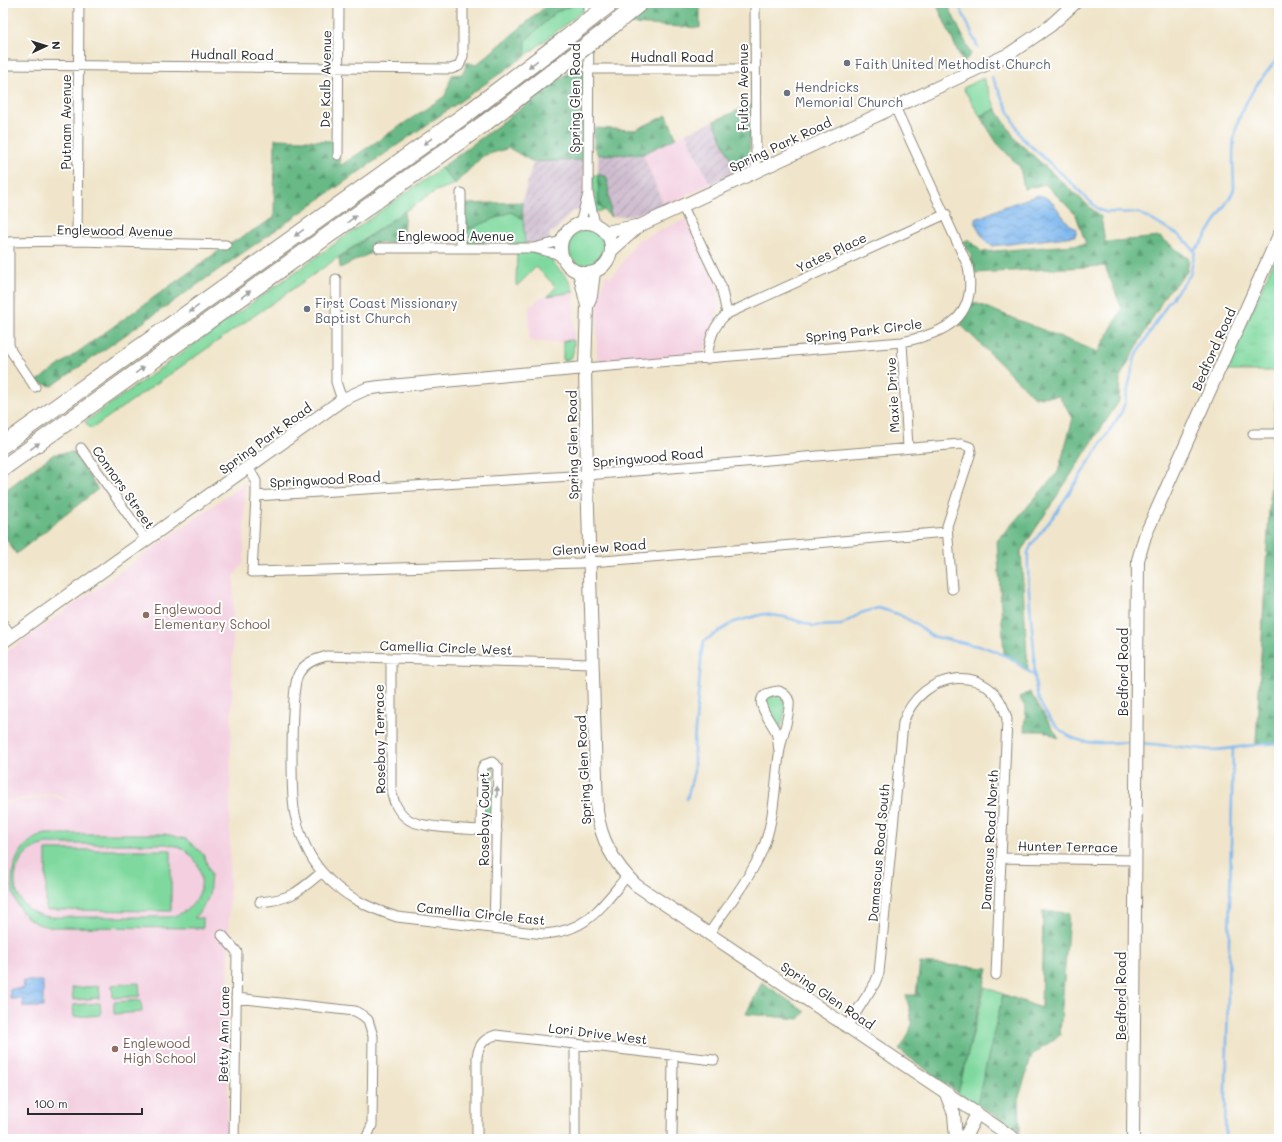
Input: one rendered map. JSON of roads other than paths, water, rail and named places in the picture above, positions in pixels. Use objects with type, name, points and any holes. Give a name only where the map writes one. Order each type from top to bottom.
[{"type":"highway","points":[[3,445],[472,110],[611,3]]},
{"type":"highway","points":[[3,468],[485,123],[640,3]]},
{"type":"street","name":"Putnam Avenue","points":[[77,241],[79,3]]},
{"type":"street","name":"De Kalb Avenue","points":[[338,155],[339,3]]},
{"type":"street","name":"Hudnall Road","points":[[3,65],[451,70],[459,66],[463,56],[463,3]]},
{"type":"street","name":"Spring Glen Road","points":[[589,3],[588,193],[595,224]]},
{"type":"street","name":"Fulton Avenue","points":[[755,3],[756,170]]},
{"type":"street","name":"Spring Park Road","points":[[612,250],[639,226],[756,170],[1009,54],[1045,29],[1076,3]]},
{"type":"street","name":"Hudnall Road","points":[[588,69],[755,69]]},
{"type":"street","name":"Spring Park Circle","points":[[585,368],[902,342],[929,336],[947,328],[962,312],[967,303],[970,285],[968,266],[946,214],[895,107]]},
{"type":"street","points":[[461,193],[461,247]]},
{"type":"street","name":"Spring Glen Road","points":[[580,224],[588,193]]},
{"type":"street","points":[[682,205],[721,286],[727,314],[715,328],[709,343],[707,359]]},
{"type":"street","name":"Yates Place","points":[[727,314],[946,214]]},
{"type":"street","points":[[580,224],[595,224],[606,232],[610,240],[612,250],[607,264],[594,272],[579,272],[571,269],[564,259],[561,250],[562,241],[571,229],[580,224]]},
{"type":"street","name":"Spring Park Road","points":[[606,232],[639,226]]},
{"type":"street","name":"Bedford Road","points":[[1134,1139],[1137,570],[1140,550],[1279,235]]},
{"type":"street","name":"Englewood Avenue","points":[[6,242],[77,241],[226,245]]},
{"type":"street","name":"Englewood Avenue","points":[[532,248],[562,241]]},
{"type":"street","points":[[6,242],[9,344],[11,351],[35,387]]},
{"type":"street","name":"Englewood Avenue","points":[[379,248],[532,248],[557,254],[564,259]]},
{"type":"street","name":"Spring Glen Road","points":[[579,272],[587,306],[585,368],[589,562],[599,823],[608,850],[627,876],[636,884],[710,932],[945,1093],[1015,1139]]},
{"type":"street","name":"Spring Glen Road","points":[[587,306],[591,296],[594,272]]},
{"type":"street","points":[[336,279],[336,382],[342,400]]},
{"type":"street","name":"Maxie Drive","points":[[902,342],[908,448]]},
{"type":"street","name":"Spring Park Road","points":[[7,639],[342,400],[366,389],[379,387],[585,368]]},
{"type":"street","points":[[1253,434],[1279,434]]},
{"type":"street","name":"Springwood Road","points":[[256,496],[587,475],[961,444],[970,447],[970,458],[947,526],[947,532]]},
{"type":"street","name":"Connors Street","points":[[81,448],[146,540]]},
{"type":"street","points":[[248,467],[256,481],[256,496]]},
{"type":"street","name":"Glenview Road","points":[[256,496],[252,572],[589,562],[947,532]]},
{"type":"street","points":[[947,532],[952,589]]},
{"type":"street","points":[[3,624],[7,639]]},
{"type":"street","name":"Camellia Circle West","points":[[302,668],[315,660],[326,656],[592,664]]},
{"type":"street","name":"Rosebay Terrace","points":[[391,658],[390,773],[393,800],[400,812],[411,821],[422,824],[497,831]]},
{"type":"street","name":"Camellia Circle East","points":[[302,668],[295,682],[294,690],[292,792],[295,814],[300,831],[308,849],[322,872],[338,888],[355,900],[376,911],[397,917],[544,934],[569,930],[582,924],[596,914],[627,876]]},
{"type":"street","name":"Damascus Road North","points":[[931,686],[954,679],[978,682],[994,692],[1004,707],[1008,728],[996,975]]},
{"type":"street","name":"Damascus Road South","points":[[848,1026],[875,983],[881,961],[904,723],[907,711],[915,700],[931,686]]},
{"type":"street","points":[[710,932],[750,873],[761,853],[769,830],[774,809],[779,751],[789,701],[785,694],[778,691],[765,695],[762,699],[761,707],[776,732],[779,751]]},
{"type":"street","name":"Rosebay Court","points":[[481,829],[482,769],[484,765],[492,762],[498,768],[494,928]]},
{"type":"street","name":"Hunter Terrace","points":[[1001,858],[1135,860]]},
{"type":"street","points":[[260,902],[287,898],[298,893],[322,872]]},
{"type":"street","name":"Betty Ann Lane","points":[[222,935],[237,952],[234,1139]]},
{"type":"street","points":[[236,998],[354,1011],[362,1014],[368,1020],[373,1036],[372,1124],[366,1139]]},
{"type":"street","name":"Lori Drive West","points":[[477,1139],[477,1056],[481,1044],[487,1038],[500,1035],[714,1060]]},
{"type":"street","points":[[574,1139],[575,1044]]},
{"type":"street","points":[[672,1139],[673,1055]]},
{"type":"street","points":[[945,1093],[954,1114],[956,1139]]},
{"type":"street","points":[[964,1139],[977,1114]]},
{"type":"water","points":[[1038,195],[1045,197],[1055,205],[1071,226],[1077,229],[1075,236],[992,246],[985,241],[975,223],[976,219],[1006,206]]},
{"type":"water","points":[[23,981],[43,981],[43,1007],[23,1007],[23,999],[10,999],[10,989],[23,989]]},
{"type":"waterway","points":[[958,3],[978,47]]},
{"type":"waterway","points":[[1194,250],[1201,244],[1232,194],[1234,189],[1233,147],[1238,122],[1252,92],[1279,57]]},
{"type":"waterway","points":[[992,77],[1022,138],[1098,209],[1105,212],[1139,213],[1177,234],[1186,241],[1195,252],[1190,275],[1168,303],[1135,357],[1125,403],[1121,413],[1056,513],[1032,544],[1028,552],[1035,681],[1039,700],[1048,717],[1062,732],[1073,738],[1095,743],[1133,742]]},
{"type":"waterway","points":[[687,799],[694,771],[694,743],[704,641],[734,622],[764,614],[785,617],[814,626],[841,625],[861,613],[878,608],[898,614],[918,625],[931,636],[987,648],[1011,658],[1035,676]]},
{"type":"waterway","points":[[1140,743],[1212,750],[1262,744],[1279,744]]},
{"type":"waterway","points":[[1225,1139],[1233,748]]},
{"type":"place","name":"Faith United Methodist Church","points":[[847,63]]},
{"type":"place","name":"Hendricks Memorial Church","points":[[787,93]]},
{"type":"place","name":"First Coast Missionary Baptist Church","points":[[307,309]]},
{"type":"place","name":"Englewood Elementary School","points":[[146,615]]},
{"type":"place","name":"Englewood High School","points":[[115,1049]]}]
